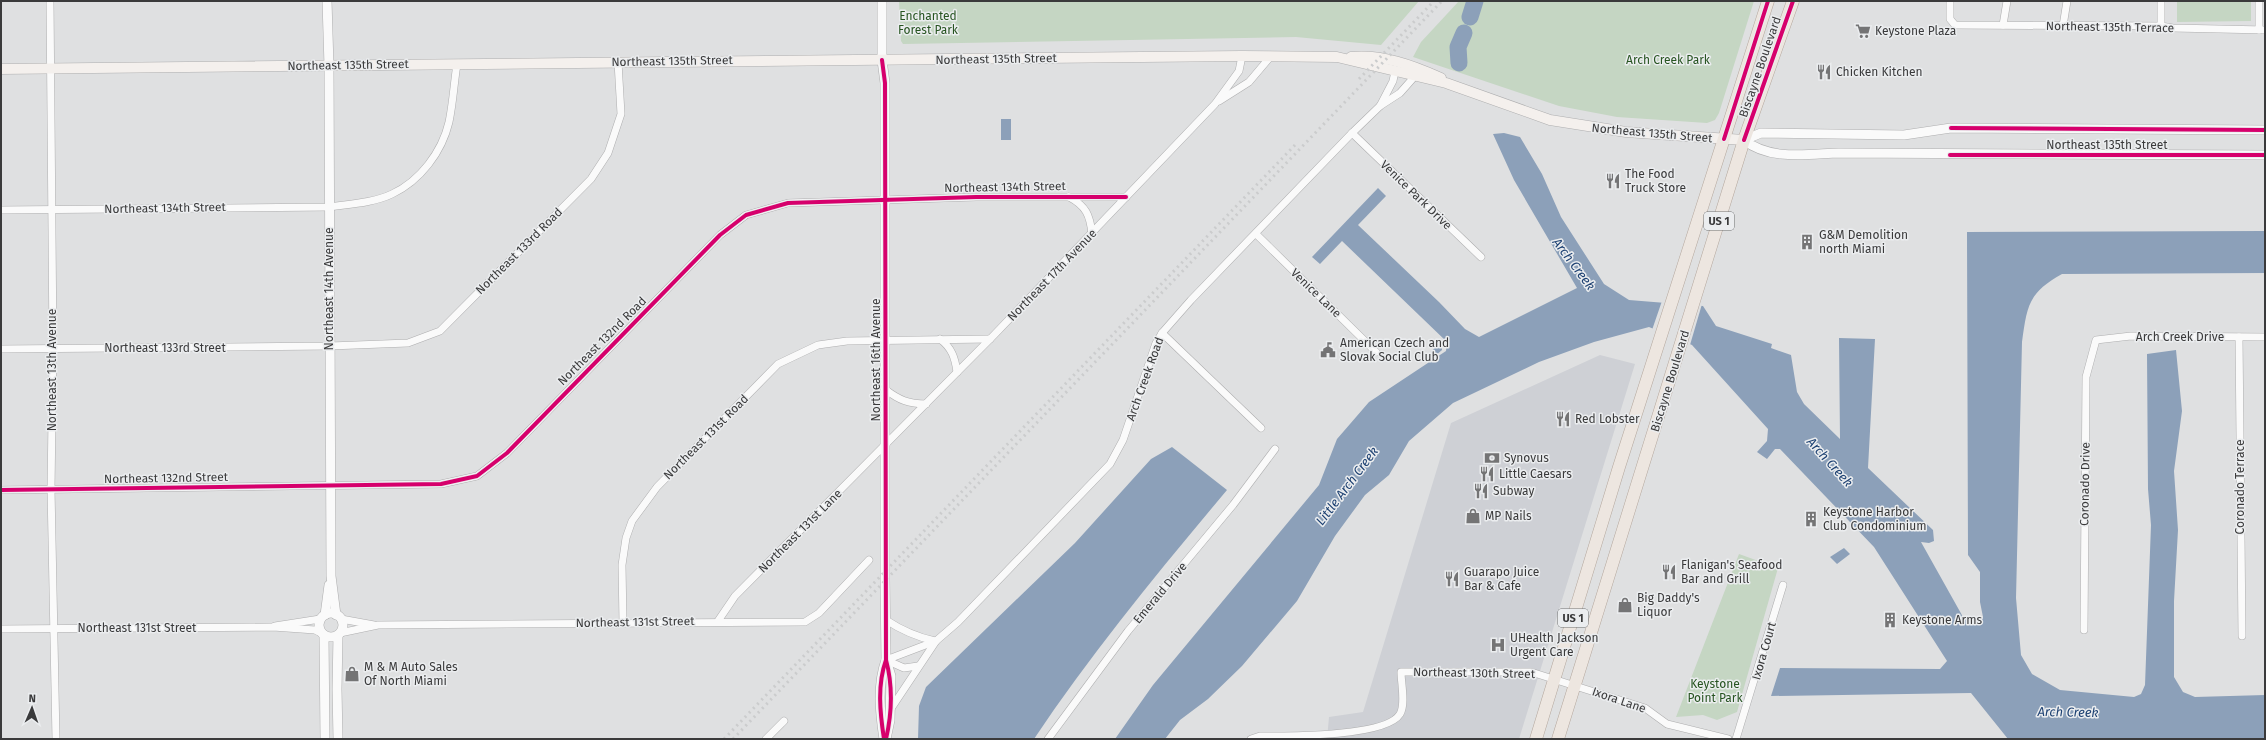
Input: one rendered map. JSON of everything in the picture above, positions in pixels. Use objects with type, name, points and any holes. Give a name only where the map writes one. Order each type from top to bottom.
[{"type":"main road","name":"Biscayne Boulevard","points":[[1536,739],[1674,295],[1768,1]]},
{"type":"main road","name":"Biscayne Boulevard","points":[[1558,739],[1744,140],[1793,1]]},
{"type":"main road","name":"Northeast 135th Street","points":[[1,69],[1242,56],[1343,58],[1368,55],[1416,67],[1443,79],[1446,84]]},
{"type":"main road","name":"Northeast 135th Street","points":[[1343,58],[1446,84],[1550,120],[1626,132],[1744,140]]},
{"type":"street","name":"Northeast 13th Avenue","points":[[50,1],[53,348],[51,489],[56,739]]},
{"type":"street","name":"Northeast 14th Avenue","points":[[327,1],[329,66],[332,576],[339,617]]},
{"type":"street","name":"Northeast 16th Avenue","points":[[882,1],[882,60],[885,83],[887,340],[886,660],[891,676],[890,710],[885,739]]},
{"type":"street","name":"Northeast 135th Terrace","points":[[1950,1],[1950,19],[1955,25],[2161,26],[2173,28],[2262,30]]},
{"type":"street","points":[[2003,25],[2007,1]]},
{"type":"street","points":[[2063,26],[2067,1]]},
{"type":"street","points":[[2161,1],[2161,26]]},
{"type":"street","points":[[2259,1],[2262,30]]},
{"type":"street","name":"Northeast 17th Avenue","points":[[886,444],[1092,234],[1216,103],[1239,71],[1242,56]]},
{"type":"street","name":"Northeast 17th Avenue","points":[[1216,103],[1249,82],[1271,56]]},
{"type":"street","name":"Northeast 133rd Road","points":[[330,346],[408,343],[440,331],[591,179],[608,152],[621,114],[618,62]]},
{"type":"street","name":"Northeast 134th Street","points":[[1,210],[329,207],[361,203],[392,194],[422,172],[441,146],[449,122],[456,64]]},
{"type":"street","name":"Arch Creek Road","points":[[1380,106],[1393,81],[1395,71]]},
{"type":"street","name":"Arch Creek Road","points":[[886,660],[936,641],[958,622],[1110,464],[1123,440],[1156,343],[1162,333],[1191,300],[1352,133],[1380,106],[1400,93],[1414,76]]},
{"type":"street","name":"Northeast 135th Street","points":[[2265,130],[1951,128],[1904,135],[1761,133],[1744,140],[1755,149],[1783,154],[2265,155]]},
{"type":"street","name":"Venice Park Drive","points":[[1352,133],[1481,257]]},
{"type":"street","points":[[1068,196],[1085,208],[1090,218],[1092,234]]},
{"type":"street","name":"Northeast 134th Street","points":[[885,201],[1068,196],[1126,197]]},
{"type":"street","name":"Northeast 132nd Road","points":[[331,486],[442,484],[477,476],[507,453],[720,235],[746,215],[788,203],[885,201]]},
{"type":"street","name":"Venice Lane","points":[[1256,234],[1376,352]]},
{"type":"street","points":[[1162,333],[1261,428]]},
{"type":"street","name":"Arch Creek Drive","points":[[2096,340],[2132,336],[2265,337]]},
{"type":"street","name":"Coronado Terrace","points":[[2239,337],[2242,636]]},
{"type":"street","points":[[940,339],[947,345],[953,354],[957,372]]},
{"type":"street","points":[[887,340],[990,339]]},
{"type":"street","name":"Northeast 131st Road","points":[[623,623],[622,565],[626,538],[632,521],[657,487],[778,364],[818,345],[847,341],[887,340]]},
{"type":"street","name":"Coronado Drive","points":[[2084,630],[2086,376],[2096,340]]},
{"type":"street","name":"Northeast 133rd Street","points":[[1,349],[330,346]]},
{"type":"street","points":[[886,390],[898,399],[906,402],[926,404]]},
{"type":"street","name":"Northeast 131st Lane","points":[[718,621],[735,596],[886,444]]},
{"type":"street","name":"Emerald Drive","points":[[1048,739],[1128,631],[1233,505],[1275,449]]},
{"type":"street","name":"Northeast 132nd Street","points":[[1,490],[331,486]]},
{"type":"street","name":"Northeast 131st Street","points":[[339,634],[375,626],[718,621],[805,622],[811,619],[869,560]]},
{"type":"street","name":"Northeast 14th Avenue","points":[[322,617],[332,576]]},
{"type":"street","name":"Ixora Court","points":[[1736,739],[1783,585]]},
{"type":"street","points":[[325,739],[322,617],[339,617],[343,626],[339,634],[337,689],[338,739]]},
{"type":"street","name":"Northeast 131st Street","points":[[273,627],[322,617]]},
{"type":"street","name":"Northeast 131st Street","points":[[339,617],[375,626]]},
{"type":"street","points":[[886,620],[896,627],[922,638],[936,641]]},
{"type":"street","name":"Northeast 131st Street","points":[[1,629],[273,627],[315,630],[323,634]]},
{"type":"street","points":[[323,634],[331,637],[339,634]]},
{"type":"street","name":"Arch Creek Road","points":[[890,710],[918,666],[931,651],[936,641]]},
{"type":"street","name":"Northeast 16th Avenue","points":[[885,739],[881,720],[881,676],[886,660]]},
{"type":"street","points":[[886,660],[904,668],[918,666]]},
{"type":"street","name":"Northeast 130th Street","points":[[1252,739],[1260,736],[1333,735],[1392,721],[1400,714],[1402,709],[1401,672],[1531,672],[1575,685]]},
{"type":"street","name":"Ixora Lane","points":[[1575,685],[1646,708],[1667,724],[1728,739]]},
{"type":"street","points":[[766,739],[784,721]]},
{"type":"shaded area","points":[[1600,355],[1635,364],[1519,739],[1327,739],[1329,717],[1363,712],[1451,423]]},
{"type":"green space","name":"Enchanted Forest Park","points":[[899,1],[1419,1],[1381,45],[1296,37],[903,44],[901,41]]},
{"type":"green space","name":"Arch Creek Park","points":[[1459,1],[1754,1],[1719,113],[1715,120],[1707,123],[1617,117],[1559,106],[1413,57],[1421,42]]},
{"type":"green space","points":[[2177,1],[2251,1],[2251,21],[2177,22]]},
{"type":"green space","name":"Keystone Point Park","points":[[1739,554],[1778,568],[1737,712],[1717,720],[1703,715],[1676,717]]},
{"type":"water","points":[[1001,119],[1011,119],[1011,140],[1001,140]]},
{"type":"water","name":"Little Arch Creek","points":[[1504,133],[1520,137],[1542,174],[1561,217],[1604,284],[1629,300],[1703,306],[1716,326],[1772,344],[1771,348],[1791,355],[1797,392],[1804,404],[1840,439],[1839,338],[1875,339],[1868,468],[1933,530],[1934,541],[1929,543],[1921,542],[1963,617],[1972,621],[1983,617],[1980,602],[1980,572],[1968,555],[1967,232],[2265,231],[2265,273],[2062,274],[2036,294],[2028,310],[2022,342],[2016,598],[2021,655],[2032,674],[2060,690],[2134,697],[2141,694],[2145,685],[2151,525],[2148,489],[2147,354],[2176,350],[2182,411],[2174,471],[2178,530],[2174,601],[2174,677],[2183,692],[2195,697],[2265,695],[2265,739],[2008,739],[1971,693],[1771,696],[1780,668],[1940,669],[1947,661],[1874,547],[1780,449],[1775,449],[1767,459],[1757,452],[1767,441],[1768,429],[1692,345],[1649,327],[1594,342],[1539,362],[1453,403],[1409,441],[1389,475],[1365,495],[1335,536],[1297,601],[1242,666],[1208,699],[1180,720],[1165,739],[1115,739],[1153,685],[1319,485],[1337,439],[1369,402],[1446,351],[1447,342],[1342,241],[1320,264],[1312,257],[1378,188],[1386,196],[1358,225],[1439,302],[1465,329],[1479,337],[1577,288],[1514,180],[1493,134]]},
{"type":"water","points":[[1438,344],[1442,346],[1442,350],[1435,356],[1432,356],[1431,352]]},
{"type":"water","points":[[1172,447],[1227,490],[1103,643],[1034,739],[918,739],[919,706],[926,687],[1075,543],[1151,459]]},
{"type":"water","points":[[1844,548],[1850,554],[1837,564],[1830,557]]},
{"type":"pier","points":[[1662,301],[1702,304],[1690,345],[1652,330]]},
{"type":"waterway","name":"Arch Creek","points":[[1470,17],[1475,1]]},
{"type":"waterway","name":"Arch Creek","points":[[1459,63],[1458,47],[1464,33]]},
{"type":"railway","points":[[1359,79],[1434,1]]},
{"type":"railway","points":[[733,739],[1442,1]]},
{"type":"railway","points":[[724,739],[1295,145]]},
{"type":"cycle path","points":[[1724,139],[1768,1]]},
{"type":"cycle path","points":[[1744,140],[1793,1]]},
{"type":"cycle path","points":[[882,60],[885,83],[886,660],[891,690],[890,719],[886,739]]},
{"type":"cycle path","points":[[1951,128],[2265,130]]},
{"type":"cycle path","points":[[1950,155],[2265,155]]},
{"type":"cycle path","points":[[1,490],[441,484],[477,476],[507,453],[720,235],[746,215],[788,203],[976,197],[1126,197]]},
{"type":"cycle path","points":[[884,739],[881,719],[880,689],[886,660]]},
{"type":"place","name":"Keystone Plaza","points":[[1863,31]]},
{"type":"place","name":"Chicken Kitchen","points":[[1824,72]]},
{"type":"place","name":"The Food Truck Store","points":[[1613,181]]},
{"type":"place","name":"G&M Demolition north Miami","points":[[1807,242]]},
{"type":"place","name":"American Czech and Slovak Social Club","points":[[1328,350]]},
{"type":"place","name":"Red Lobster","points":[[1563,419]]},
{"type":"place","name":"Synovus","points":[[1492,458]]},
{"type":"place","name":"Little Caesars","points":[[1487,474]]},
{"type":"place","name":"Subway","points":[[1481,491]]},
{"type":"place","name":"MP Nails","points":[[1473,516]]},
{"type":"place","name":"Keystone Harbor Club Condominium","points":[[1811,519]]},
{"type":"place","name":"Flanigan's Seafood Bar and Grill","points":[[1669,572]]},
{"type":"place","name":"Guarapo Juice Bar & Cafe","points":[[1452,579]]},
{"type":"place","name":"Big Daddy's Liquor","points":[[1625,605]]},
{"type":"place","name":"Keystone Arms","points":[[1890,620]]},
{"type":"place","name":"UHealth Jackson Urgent Care","points":[[1498,645]]},
{"type":"place","name":"M & M Auto Sales Of North Miami","points":[[352,674]]}]
